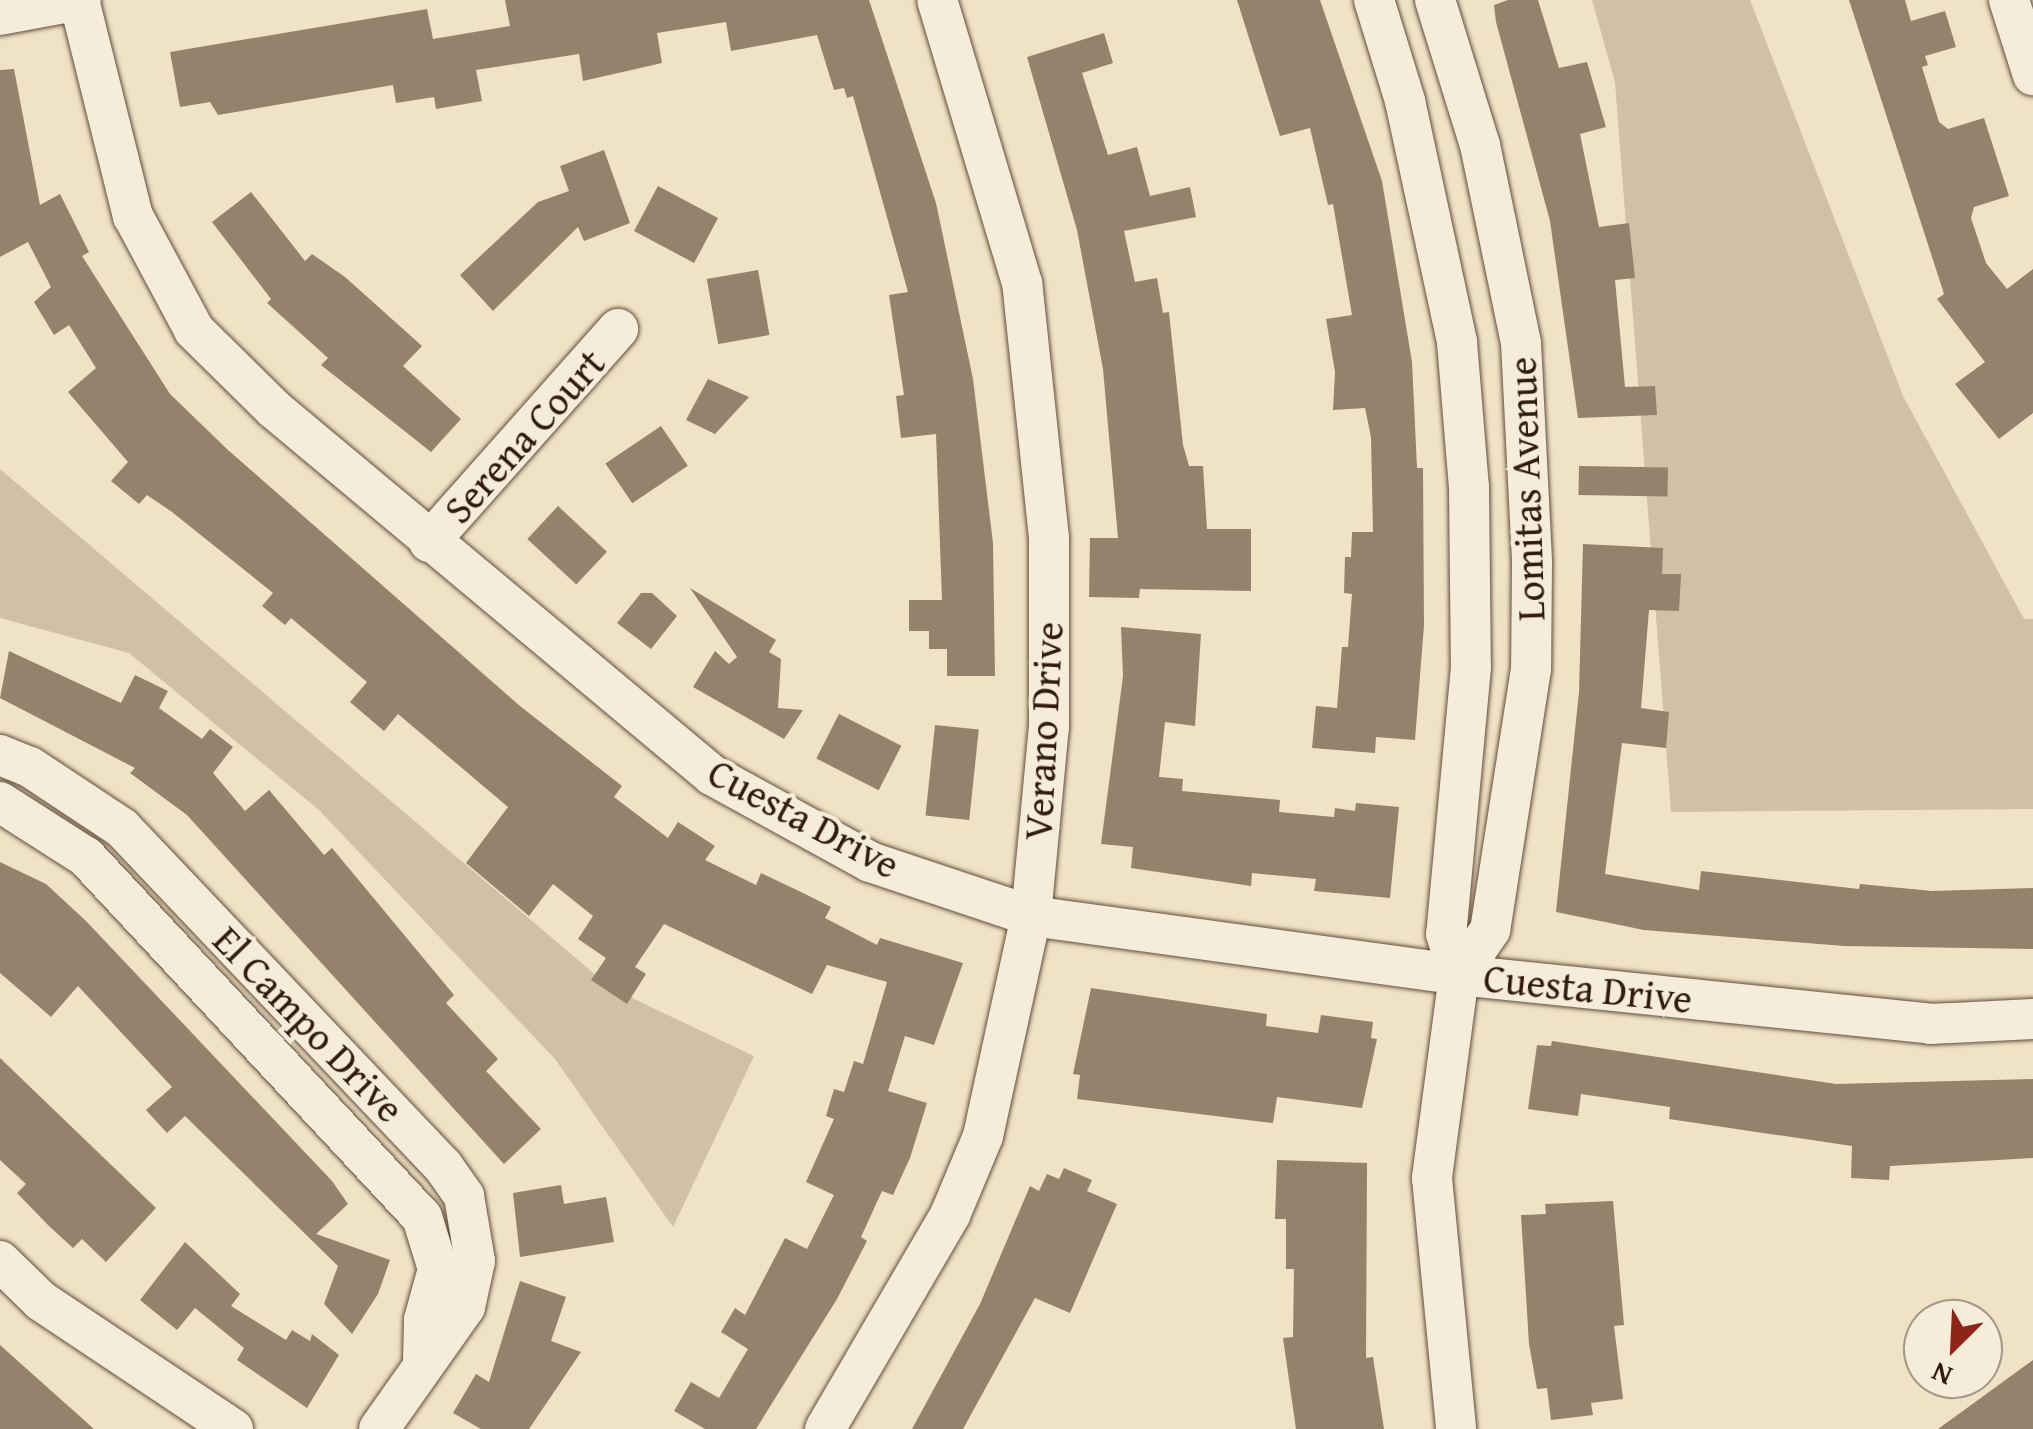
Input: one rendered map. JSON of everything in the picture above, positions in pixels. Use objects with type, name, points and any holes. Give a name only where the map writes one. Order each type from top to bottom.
[{"type":"street","name":"Cuesta Drive","points":[[79,0],[133,216],[194,330],[274,409],[429,542],[712,774],[870,862],[1031,916],[1458,974],[1930,1024],[2033,1018]]},
{"type":"street","points":[[0,15],[79,0]]},
{"type":"street","name":"Verano Drive","points":[[825,1429],[950,1215],[983,1136],[1031,916],[1049,727],[1049,538],[1022,283],[937,0]]},
{"type":"street","name":"Lomitas Avenue","points":[[1374,0],[1405,101],[1457,342],[1472,568],[1471,668],[1446,934],[1458,974],[1432,1178],[1456,1429]]},
{"type":"street","name":"Lomitas Avenue","points":[[1435,0],[1480,145],[1521,343],[1532,563],[1531,669],[1494,912],[1490,930],[1458,974]]},
{"type":"street","points":[[2008,0],[2033,75]]},
{"type":"street","name":"Serena Court","points":[[429,542],[618,329]]},
{"type":"street","name":"El Campo Drive","points":[[0,755],[30,766],[122,828],[454,1181],[471,1216],[472,1280],[452,1332],[424,1360],[379,1429]]},
{"type":"street","name":"El Campo Drive","points":[[0,802],[86,857],[422,1217],[438,1269],[424,1320],[424,1360]]},
{"type":"street","points":[[0,1261],[41,1301],[233,1429]]},
{"type":"shaded area","points":[[1592,0],[1750,0],[1903,396],[2024,619],[2033,619],[2033,809],[1671,812],[1615,82]]},
{"type":"shaded area","points":[[0,469],[611,988],[754,1056],[673,1227],[555,1059],[319,810],[129,653],[0,618]]},
{"type":"building","points":[[505,0],[869,0],[936,203],[973,379],[993,543],[995,676],[947,676],[947,649],[929,649],[929,631],[909,631],[909,600],[942,600],[936,434],[901,438],[896,396],[904,395],[889,295],[908,292],[853,96],[847,98],[844,88],[834,90],[817,35],[731,51],[726,22],[657,33],[662,63],[583,81],[579,54],[476,70],[482,101],[436,109],[434,97],[396,103],[393,85],[218,115],[210,102],[180,107],[170,52],[427,9],[433,39],[510,26]]},
{"type":"building","points":[[1237,0],[1320,0],[1382,181],[1412,362],[1417,468],[1423,468],[1424,625],[1415,740],[1376,737],[1375,753],[1312,748],[1316,706],[1337,708],[1342,647],[1348,647],[1352,594],[1344,593],[1345,557],[1351,557],[1352,532],[1373,532],[1371,437],[1365,408],[1333,410],[1335,372],[1326,319],[1352,315],[1333,204],[1328,205],[1310,128],[1280,136]]},
{"type":"building","points":[[1508,0],[1538,0],[1559,68],[1587,62],[1606,127],[1580,134],[1599,227],[1629,223],[1635,278],[1615,280],[1625,387],[1655,386],[1657,415],[1578,418],[1550,221],[1496,22],[1494,5]]},
{"type":"building","points":[[1849,0],[1905,0],[1911,21],[1945,11],[1956,47],[1925,56],[1928,65],[1922,67],[1939,122],[1948,129],[1984,118],[2009,196],[1974,207],[1971,218],[1986,263],[2007,289],[2033,269],[2033,413],[1999,439],[1955,384],[1985,362],[1937,299],[1944,294]]},
{"type":"building","points":[[1104,33],[1113,63],[1082,73],[1108,155],[1137,147],[1150,196],[1190,187],[1196,217],[1124,231],[1135,282],[1157,278],[1163,313],[1169,312],[1183,445],[1189,466],[1203,466],[1207,529],[1251,529],[1251,591],[1140,589],[1139,598],[1089,597],[1090,538],[1118,538],[1103,369],[1077,230],[1027,57]]},
{"type":"building","points":[[14,69],[40,205],[60,194],[89,252],[82,256],[170,394],[228,450],[520,706],[622,786],[614,797],[668,838],[678,822],[715,846],[705,860],[756,885],[761,873],[803,893],[831,907],[825,918],[877,945],[880,938],[963,963],[934,1045],[905,1036],[888,1091],[927,1103],[910,1158],[893,1195],[882,1191],[861,1237],[867,1241],[837,1299],[756,1429],[705,1429],[674,1411],[691,1382],[719,1398],[748,1349],[721,1332],[735,1308],[745,1315],[785,1238],[807,1249],[834,1195],[806,1182],[834,1119],[826,1116],[834,1089],[844,1092],[854,1061],[863,1064],[887,982],[827,965],[812,994],[664,924],[635,967],[646,974],[627,1004],[591,980],[606,958],[578,939],[593,916],[553,884],[529,916],[466,863],[508,807],[398,714],[384,731],[350,702],[367,682],[291,618],[285,625],[262,606],[273,593],[172,512],[147,495],[139,504],[111,481],[128,462],[68,392],[96,368],[69,325],[54,335],[34,302],[51,287],[28,242],[0,257],[0,70]]},
{"type":"building","points":[[604,150],[630,223],[584,241],[578,227],[493,311],[460,275],[538,202],[569,191],[560,166]]},
{"type":"building","points":[[658,186],[718,218],[694,263],[634,231]]},
{"type":"building","points":[[251,192],[305,261],[312,254],[345,277],[422,346],[403,366],[461,419],[431,452],[321,365],[328,358],[267,303],[271,299],[212,222]]},
{"type":"building","points":[[758,270],[769,335],[718,344],[707,279]]},
{"type":"building","points":[[708,379],[749,397],[715,434],[686,420]]},
{"type":"building","points":[[661,426],[688,466],[632,503],[605,463]]},
{"type":"building","points":[[1579,466],[1668,468],[1667,497],[1578,495]]},
{"type":"building","points":[[558,506],[607,552],[576,585],[527,539]]},
{"type":"building","points":[[1583,544],[1663,548],[1662,574],[1681,574],[1679,611],[1649,610],[1641,708],[1669,712],[1666,748],[1622,743],[1605,874],[1699,890],[1701,871],[1859,889],[1860,884],[1932,891],[2033,888],[2033,949],[1844,946],[1644,930],[1556,912],[1579,692]]},
{"type":"building","points":[[690,588],[776,640],[769,652],[781,659],[778,708],[803,710],[784,739],[693,687],[715,651],[729,664],[737,657]]},
{"type":"building","points":[[641,593],[652,593],[677,616],[651,649],[617,623]]},
{"type":"building","points":[[1121,627],[1201,634],[1195,726],[1165,722],[1159,777],[1183,779],[1182,791],[1280,800],[1279,812],[1334,817],[1335,808],[1355,811],[1356,803],[1399,807],[1390,898],[1314,891],[1316,879],[1252,873],[1251,886],[1131,868],[1133,847],[1101,844],[1123,676]]},
{"type":"building","points":[[9,651],[121,703],[135,675],[168,691],[159,708],[202,739],[210,729],[233,747],[213,773],[245,811],[269,790],[324,855],[332,848],[454,995],[446,1003],[498,1059],[486,1071],[541,1129],[504,1164],[187,815],[130,773],[135,768],[0,698]]},
{"type":"building","points":[[839,714],[901,746],[879,790],[816,759]]},
{"type":"building","points":[[935,725],[979,730],[969,820],[925,816]]},
{"type":"building","points":[[0,862],[46,884],[86,921],[332,1181],[348,1204],[316,1234],[390,1260],[378,1294],[352,1334],[324,1304],[338,1266],[185,1116],[167,1133],[146,1110],[172,1087],[78,986],[51,1017],[0,973]]},
{"type":"building","points":[[1091,988],[1267,1014],[1266,1026],[1318,1033],[1321,1015],[1373,1022],[1371,1038],[1377,1039],[1362,1108],[1277,1097],[1273,1123],[1077,1099],[1080,1075],[1073,1074]]},
{"type":"building","points":[[1552,1041],[1836,1084],[2033,1079],[2033,1158],[1890,1166],[1889,1180],[1851,1178],[1852,1146],[1669,1119],[1670,1107],[1581,1094],[1578,1116],[1528,1109],[1537,1045],[1551,1046]]},
{"type":"building","points":[[0,1058],[156,1208],[106,1262],[82,1239],[73,1248],[17,1193],[26,1184],[0,1160]]},
{"type":"building","points":[[1277,1160],[1367,1163],[1366,1358],[1373,1357],[1384,1429],[1296,1429],[1283,1338],[1293,1337],[1294,1269],[1286,1269],[1286,1219],[1275,1219]]},
{"type":"building","points":[[1064,1168],[1092,1180],[1087,1191],[1117,1204],[1070,1313],[1035,1298],[963,1429],[912,1429],[980,1304],[1030,1186],[1039,1191],[1047,1174],[1059,1179]]},
{"type":"building","points":[[561,1185],[564,1204],[606,1197],[614,1242],[520,1257],[513,1193]]},
{"type":"building","points":[[1613,1201],[1624,1325],[1614,1326],[1623,1399],[1591,1403],[1593,1415],[1551,1420],[1547,1388],[1537,1389],[1529,1344],[1521,1215],[1546,1214],[1545,1204]]},
{"type":"building","points":[[185,1242],[240,1294],[231,1306],[286,1340],[292,1330],[310,1341],[312,1334],[339,1355],[307,1408],[237,1360],[244,1348],[195,1308],[177,1330],[140,1300]]},
{"type":"building","points":[[520,1281],[566,1297],[551,1341],[581,1352],[529,1429],[481,1429],[453,1413],[476,1374],[489,1382]]},
{"type":"building","points":[[0,1345],[94,1429],[0,1429]]},
{"type":"building","points":[[2033,1360],[2033,1429],[1938,1429],[1979,1399],[2003,1399],[2003,1382]]}]
